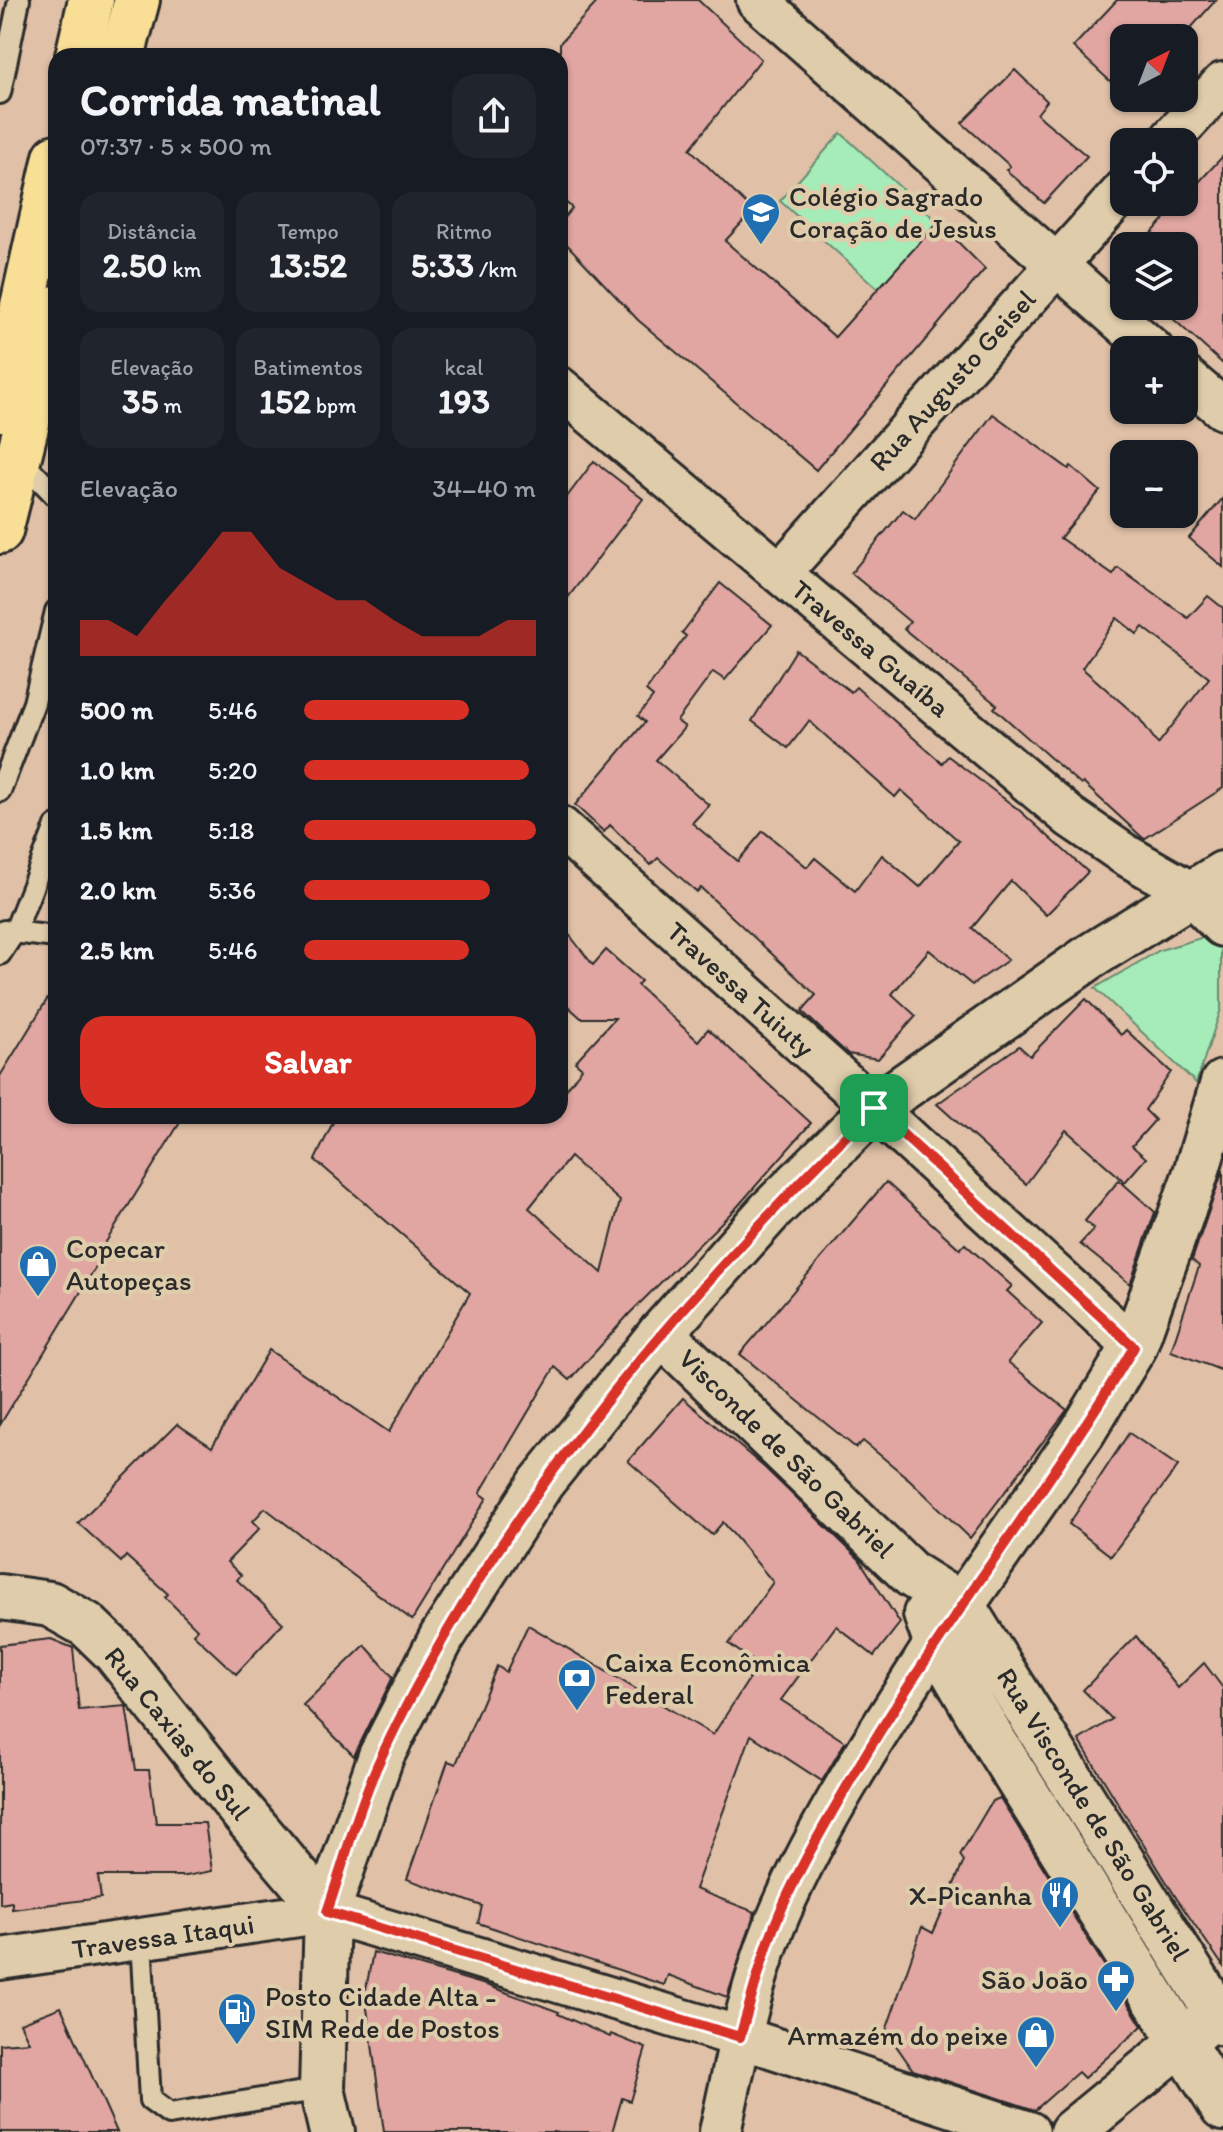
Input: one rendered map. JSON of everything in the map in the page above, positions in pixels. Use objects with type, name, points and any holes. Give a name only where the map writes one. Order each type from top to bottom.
[{"type":"highway","points":[[80,48],[91,0]]},
{"type":"highway","points":[[124,48],[137,0]]},
{"type":"highway","points":[[0,531],[9,454],[48,213]]},
{"type":"highway","points":[[30,338],[48,385]]},
{"type":"highway","points":[[0,409],[30,338]]},
{"type":"street","points":[[757,0],[1137,336]]},
{"type":"street","points":[[1181,128],[1223,83]]},
{"type":"street","name":"Rua Augusto Geisel","points":[[781,572],[1110,205]]},
{"type":"street","points":[[1198,388],[1223,409]]},
{"type":"street","name":"Travessa Guaíba","points":[[568,395],[1070,817],[1124,854],[1208,884]]},
{"type":"street","name":"Travessa Tuiuty","points":[[568,834],[874,1108],[1134,1347]]},
{"type":"street","points":[[332,2132],[322,2089],[327,1912],[381,1756],[442,1637],[541,1483],[661,1333],[769,1212],[874,1108],[1091,956],[1208,884],[1223,924]]},
{"type":"street","points":[[720,2132],[740,2037],[774,1927],[813,1847],[877,1734],[936,1642],[1082,1433],[1134,1347],[1195,1176],[1223,1083]]},
{"type":"street","name":"Visconde de São Gabriel","points":[[661,1333],[912,1575],[963,1607]]},
{"type":"street","name":"Visconde de São Gabriel","points":[[912,1575],[936,1642]]},
{"type":"street","name":"Rua Caxias do Sul","points":[[0,1597],[50,1604],[97,1634],[144,1686],[239,1808],[327,1912]]},
{"type":"street","name":"Rua Visconde de São Gabriel","points":[[963,1607],[1221,2015]]},
{"type":"street","name":"Rua Visconde de São Gabriel","points":[[936,1642],[995,1743],[1223,2108]]},
{"type":"street","points":[[327,1912],[740,2037],[1029,2132]]},
{"type":"street","name":"Travessa Itaqui","points":[[0,1959],[327,1912]]},
{"type":"street","points":[[1072,2132],[1180,2042],[1221,2015]]},
{"type":"lane","points":[[0,93],[19,0]]},
{"type":"lane","points":[[9,454],[48,489]]},
{"type":"lane","points":[[0,791],[34,703],[48,644]]},
{"type":"lane","points":[[0,954],[48,844]]},
{"type":"lane","points":[[8,931],[48,936]]},
{"type":"lane","points":[[141,1939],[150,2100],[159,2108],[169,2114],[322,2089]]},
{"type":"green space","points":[[841,133],[938,222],[878,289],[780,201]]},
{"type":"green space","points":[[1221,932],[1221,1009],[1196,1083],[1095,988],[1160,950]]},
{"type":"building","name":"Colégio Sagrado Coração de Jesus","points":[[599,0],[698,0],[761,59],[690,149],[753,211],[725,241],[835,337],[938,222],[985,269],[816,470],[638,320],[568,246],[568,213],[572,208],[568,204],[568,48],[560,48],[560,43]]},
{"type":"building","points":[[1117,0],[1216,0],[1195,24],[1110,24],[1110,81],[1073,47]]},
{"type":"building","points":[[1015,70],[1047,101],[1037,114],[1087,156],[1044,203],[1006,170],[1010,166],[962,123]]},
{"type":"building","points":[[1223,156],[1223,364],[1198,341],[1198,336],[1192,336],[1174,320],[1198,320],[1198,232],[1153,232],[1167,216],[1198,216],[1198,183]]},
{"type":"building","points":[[993,414],[1069,469],[1071,466],[1100,491],[1060,538],[1113,575],[1118,568],[1188,618],[1208,596],[1223,608],[1223,788],[1144,839],[1083,783],[1081,785],[994,708],[997,705],[904,629],[910,622],[851,573],[903,510],[915,519]],"holes":[[[1117,618],[1137,634],[1143,627],[1209,678],[1158,744],[1139,718],[1082,668]]]},
{"type":"building","points":[[594,461],[643,499],[568,597],[568,495]]},
{"type":"building","points":[[1223,498],[1223,567],[1189,538]]},
{"type":"building","points":[[720,583],[772,625],[725,680],[713,672],[677,721],[685,727],[656,760],[709,805],[692,823],[738,861],[763,831],[807,867],[815,858],[855,891],[882,855],[920,887],[959,841],[901,790],[895,797],[809,721],[788,748],[752,721],[796,650],[851,692],[856,687],[942,763],[948,756],[1019,810],[1088,872],[1046,915],[1011,881],[972,928],[1008,960],[972,985],[929,950],[892,994],[916,1016],[878,1059],[848,1054],[802,1011],[816,995],[701,888],[697,892],[658,858],[651,865],[610,825],[604,832],[575,805],[645,722],[638,716],[653,697],[646,691],[686,636],[682,633]]},
{"type":"building","points":[[568,933],[593,965],[606,950],[641,981],[637,985],[698,1041],[708,1029],[811,1123],[738,1206],[630,1313],[570,1380],[555,1367],[480,1493],[487,1498],[412,1620],[265,1508],[253,1521],[260,1528],[227,1562],[241,1575],[237,1580],[283,1623],[236,1674],[193,1634],[197,1629],[165,1597],[168,1594],[126,1556],[121,1562],[78,1523],[177,1424],[212,1447],[269,1350],[389,1432],[470,1293],[315,1160],[332,1124],[568,1124],[568,1087],[582,1068],[575,1062],[615,1018],[581,1018],[568,1006]],"holes":[[[570,1157],[620,1201],[602,1273],[529,1208]]]},
{"type":"building","points":[[48,998],[48,1124],[179,1124],[101,1250],[102,1257],[0,1425],[0,1076]]},
{"type":"building","points":[[1086,999],[1121,1035],[1126,1030],[1171,1072],[1145,1110],[1155,1120],[1132,1146],[1146,1158],[1125,1182],[1066,1130],[1026,1184],[937,1104],[1019,1046],[1030,1056]]},
{"type":"building","points":[[1223,1170],[1223,1371],[1171,1351],[1199,1266],[1192,1260]]},
{"type":"building","points":[[1119,1180],[1155,1212],[1130,1284],[1080,1244],[1094,1229],[1085,1221]]},
{"type":"building","points":[[886,1182],[960,1249],[965,1244],[1012,1286],[1007,1291],[1042,1323],[1008,1362],[1067,1410],[970,1538],[910,1480],[863,1441],[856,1448],[740,1354]]},
{"type":"building","points":[[683,1398],[765,1468],[859,1559],[900,1623],[874,1656],[836,1626],[781,1700],[845,1742],[822,1781],[751,1735],[695,1889],[755,1912],[727,1997],[668,1975],[664,1985],[478,1923],[482,1906],[407,1879],[448,1761],[456,1764],[497,1666],[506,1672],[528,1625],[713,1735],[758,1665],[729,1644],[773,1582],[723,1522],[712,1535],[628,1461]]},
{"type":"building","points":[[1129,1433],[1178,1466],[1111,1556],[1069,1524]]},
{"type":"building","points":[[1136,1636],[1178,1688],[1204,1663],[1223,1688],[1223,1966],[1177,1899],[1079,1740],[1112,1719],[1083,1690]]},
{"type":"building","points":[[51,1639],[73,1648],[79,1710],[126,1706],[136,1770],[149,1770],[156,1823],[205,1823],[212,1871],[186,1876],[98,1876],[101,1898],[12,1909],[12,1902],[0,1904],[0,1645]]},
{"type":"building","points":[[365,1645],[393,1677],[354,1756],[303,1705]]},
{"type":"building","points":[[1000,1798],[1142,2026],[1084,2078],[1078,2072],[1035,2110],[913,2070],[886,2031],[922,1927],[933,1933],[964,1861],[960,1855],[992,1801]]},
{"type":"building","points":[[373,1952],[489,1986],[559,2012],[610,2037],[611,2034],[646,2048],[630,2101],[622,2098],[612,2132],[384,2132],[365,1994]]},
{"type":"building","points":[[61,2007],[117,2132],[0,2132],[0,2044],[29,2042],[20,2023]]},
{"type":"place","name":"Colégio Sagrado Coração de Jesus","points":[[761,246]]},
{"type":"place","name":"Copecar Autopeças","points":[[38,1298]]},
{"type":"place","name":"Caixa Econômica Federal","points":[[577,1712]]},
{"type":"place","name":"X-Picanha","points":[[1060,1929]]},
{"type":"place","name":"São João","points":[[1116,2013]]},
{"type":"place","name":"Posto Cidade Alta - SIM Rede de Postos","points":[[237,2046]]},
{"type":"place","name":"Armazém do peixe","points":[[1036,2069]]},
{"type":"route","points":[[874,1108],[1134,1347],[1082,1433],[936,1642],[877,1734],[813,1847],[774,1927],[740,2037],[327,1912],[381,1756],[442,1637],[541,1483],[661,1333],[769,1212],[874,1108]]}]
